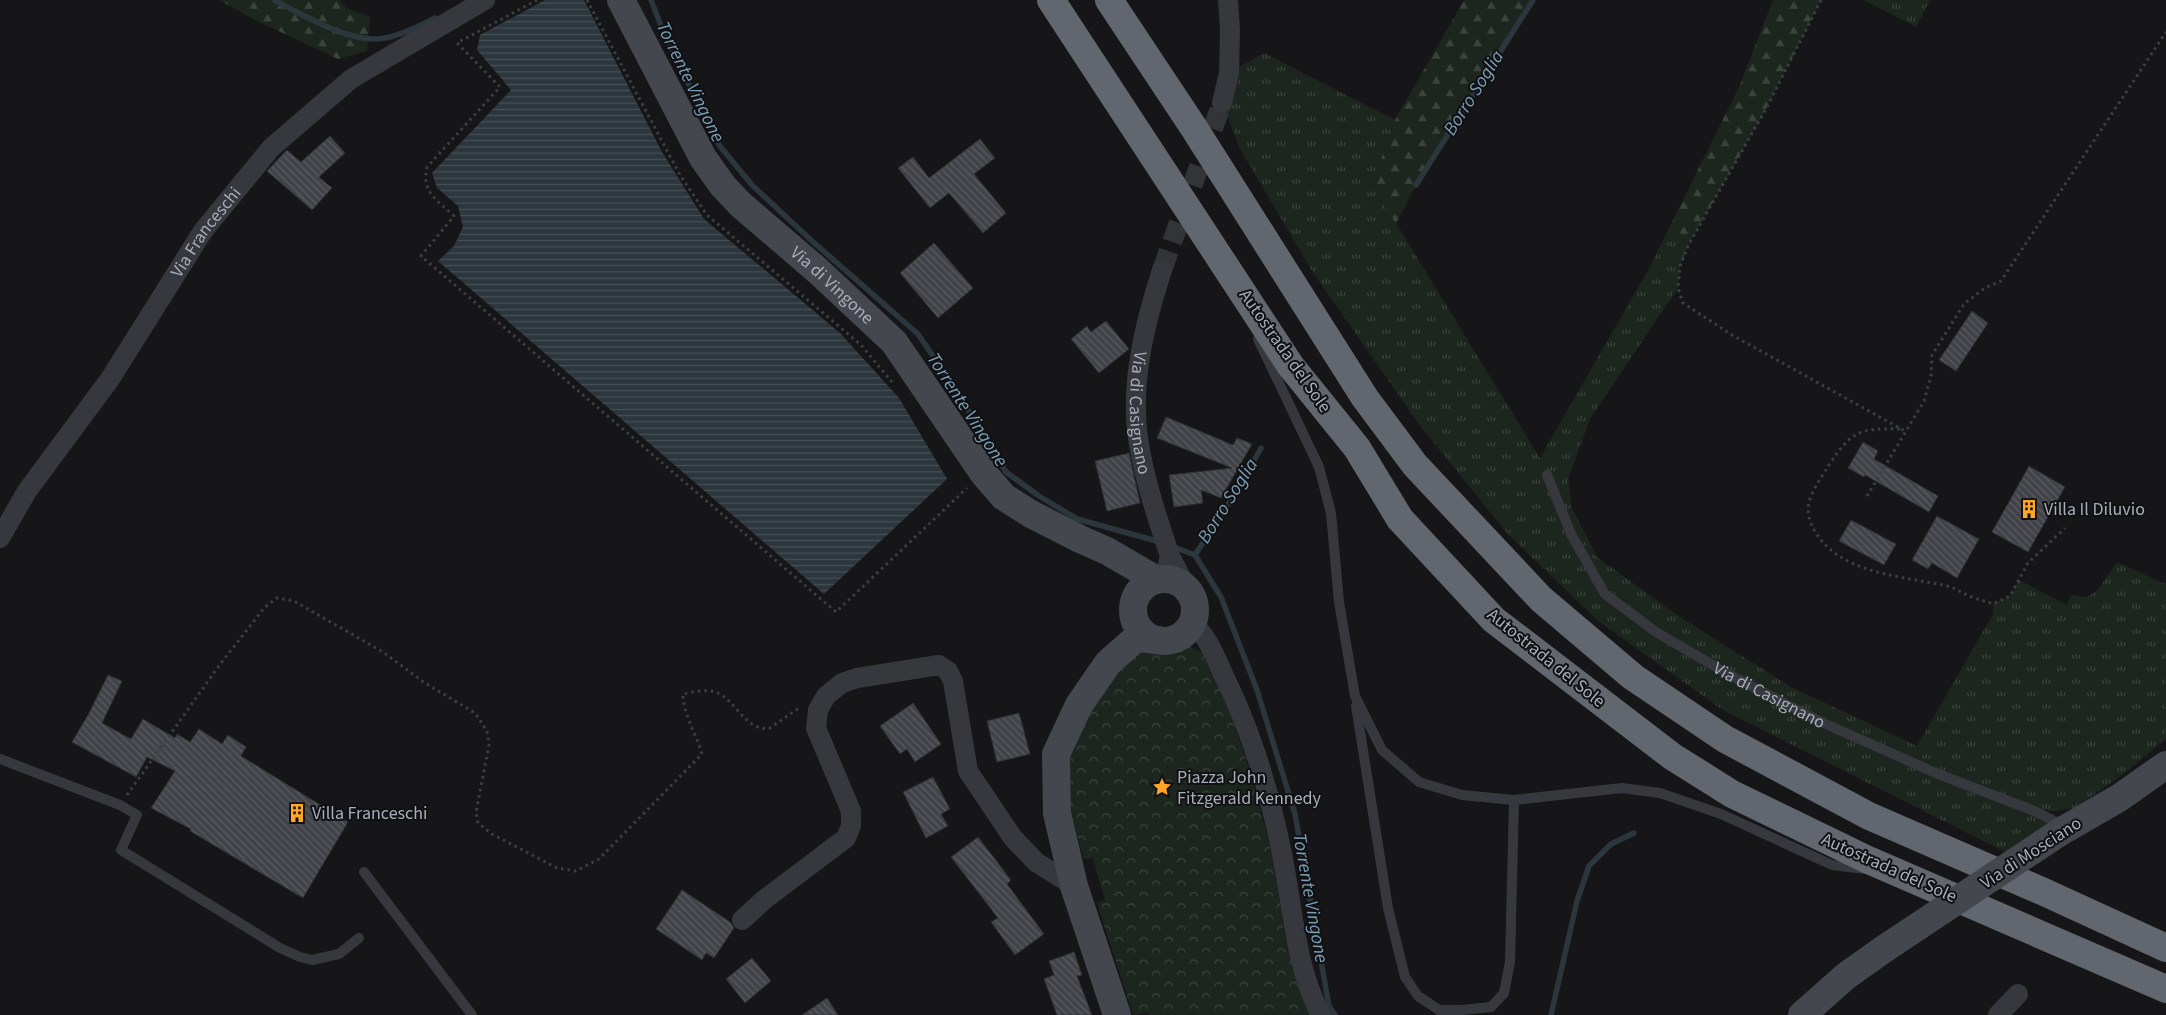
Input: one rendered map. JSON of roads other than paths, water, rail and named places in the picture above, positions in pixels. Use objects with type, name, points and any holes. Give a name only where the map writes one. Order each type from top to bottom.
[{"type":"highway","name":"Autostrada del Sole","points":[[1051,0],[1290,365],[1357,448],[1400,519],[1494,620],[1673,757],[1732,794],[1895,872],[2166,989]]},
{"type":"highway","points":[[1109,0],[1194,128],[1365,398],[1410,458],[1541,599],[1633,677],[1725,739],[1869,816],[2044,892],[2166,948]]},
{"type":"street","name":"Via Franceschi","points":[[0,538],[27,491],[110,379],[203,231],[271,148],[351,78],[485,0]]},
{"type":"street","name":"Via di Vingone","points":[[621,0],[703,158],[723,186],[740,204],[817,270],[894,342],[984,474],[1004,496],[1031,514],[1080,539],[1164,572]]},
{"type":"street","points":[[1222,104],[1229,73],[1230,30],[1228,0]]},
{"type":"street","name":"Via di Casignano","points":[[1162,270],[1149,310],[1137,375],[1138,437],[1149,490],[1162,531],[1164,572]]},
{"type":"street","name":"Via di Vingone","points":[[1080,539],[1122,578],[1134,602]]},
{"type":"street","points":[[1108,663],[1134,640],[1141,638],[1171,640],[1183,635],[1192,624],[1195,607],[1188,591],[1164,572],[1142,589],[1134,602],[1108,663],[1079,705],[1056,754],[1057,813],[1074,886],[1117,1015]]},
{"type":"street","points":[[1134,602],[1134,615],[1140,630],[1157,640]]},
{"type":"street","points":[[1192,624],[1203,633],[1235,699],[1269,796],[1282,854],[1297,942],[1311,995],[1321,1015]]},
{"type":"street","points":[[742,920],[766,899],[846,838],[851,826],[851,811],[816,728],[818,710],[826,696],[842,683],[857,678],[939,664],[948,671],[952,681],[968,771],[1013,838],[1036,862],[1074,886]]},
{"type":"street","name":"Via di Mosciano","points":[[1802,1015],[1846,976],[1884,949],[2064,830],[2119,798],[2166,765]]},
{"type":"street","points":[[1998,1015],[2018,994]]},
{"type":"lane","points":[[1118,0],[1194,128]]},
{"type":"lane","points":[[1215,250],[1319,467],[1331,513],[1339,602],[1388,908],[1406,977],[1418,996],[1439,1010],[1447,1012],[1491,1007],[1504,993],[1510,962],[1514,800]]},
{"type":"lane","name":"Via di Casignano","points":[[1547,476],[1572,536],[1605,594],[1656,632],[1728,674],[1819,721],[1938,774],[2032,810],[2064,830]]},
{"type":"lane","points":[[1355,696],[1382,750],[1420,782],[1462,795],[1514,800],[1622,788],[1660,793],[1721,814],[1832,865],[1895,872]]},
{"type":"lane","points":[[0,759],[120,805],[137,815],[121,850],[280,948],[312,960],[339,954],[359,938]]},
{"type":"lane","points":[[364,872],[472,1015]]},
{"type":"waterway","points":[[274,0],[343,33],[372,39],[397,35],[435,18]]},
{"type":"waterway","name":"Torrente Vingone","points":[[651,0],[665,36],[719,145],[752,185],[812,241],[918,334],[958,393],[1006,472],[1039,496],[1077,519],[1160,542]]},
{"type":"waterway","name":"Borro Soglia","points":[[1416,185],[1533,0]]},
{"type":"waterway","name":"Borro Soglia","points":[[1195,555],[1238,489],[1261,448]]},
{"type":"waterway","name":"Torrente Vingone","points":[[1171,546],[1195,555],[1221,597],[1257,690],[1295,814],[1329,1006],[1335,1015]]},
{"type":"waterway","points":[[1551,1015],[1577,901],[1589,866],[1611,844],[1634,833]]},
{"type":"tunnel","points":[[1162,270],[1222,103]]},
{"type":"place","name":"Villa Il Diluvio","points":[[2029,509]]},
{"type":"place","name":"Piazza John Fitzgerald Kennedy","points":[[1162,787]]},
{"type":"place","name":"Villa Franceschi","points":[[297,813]]}]
